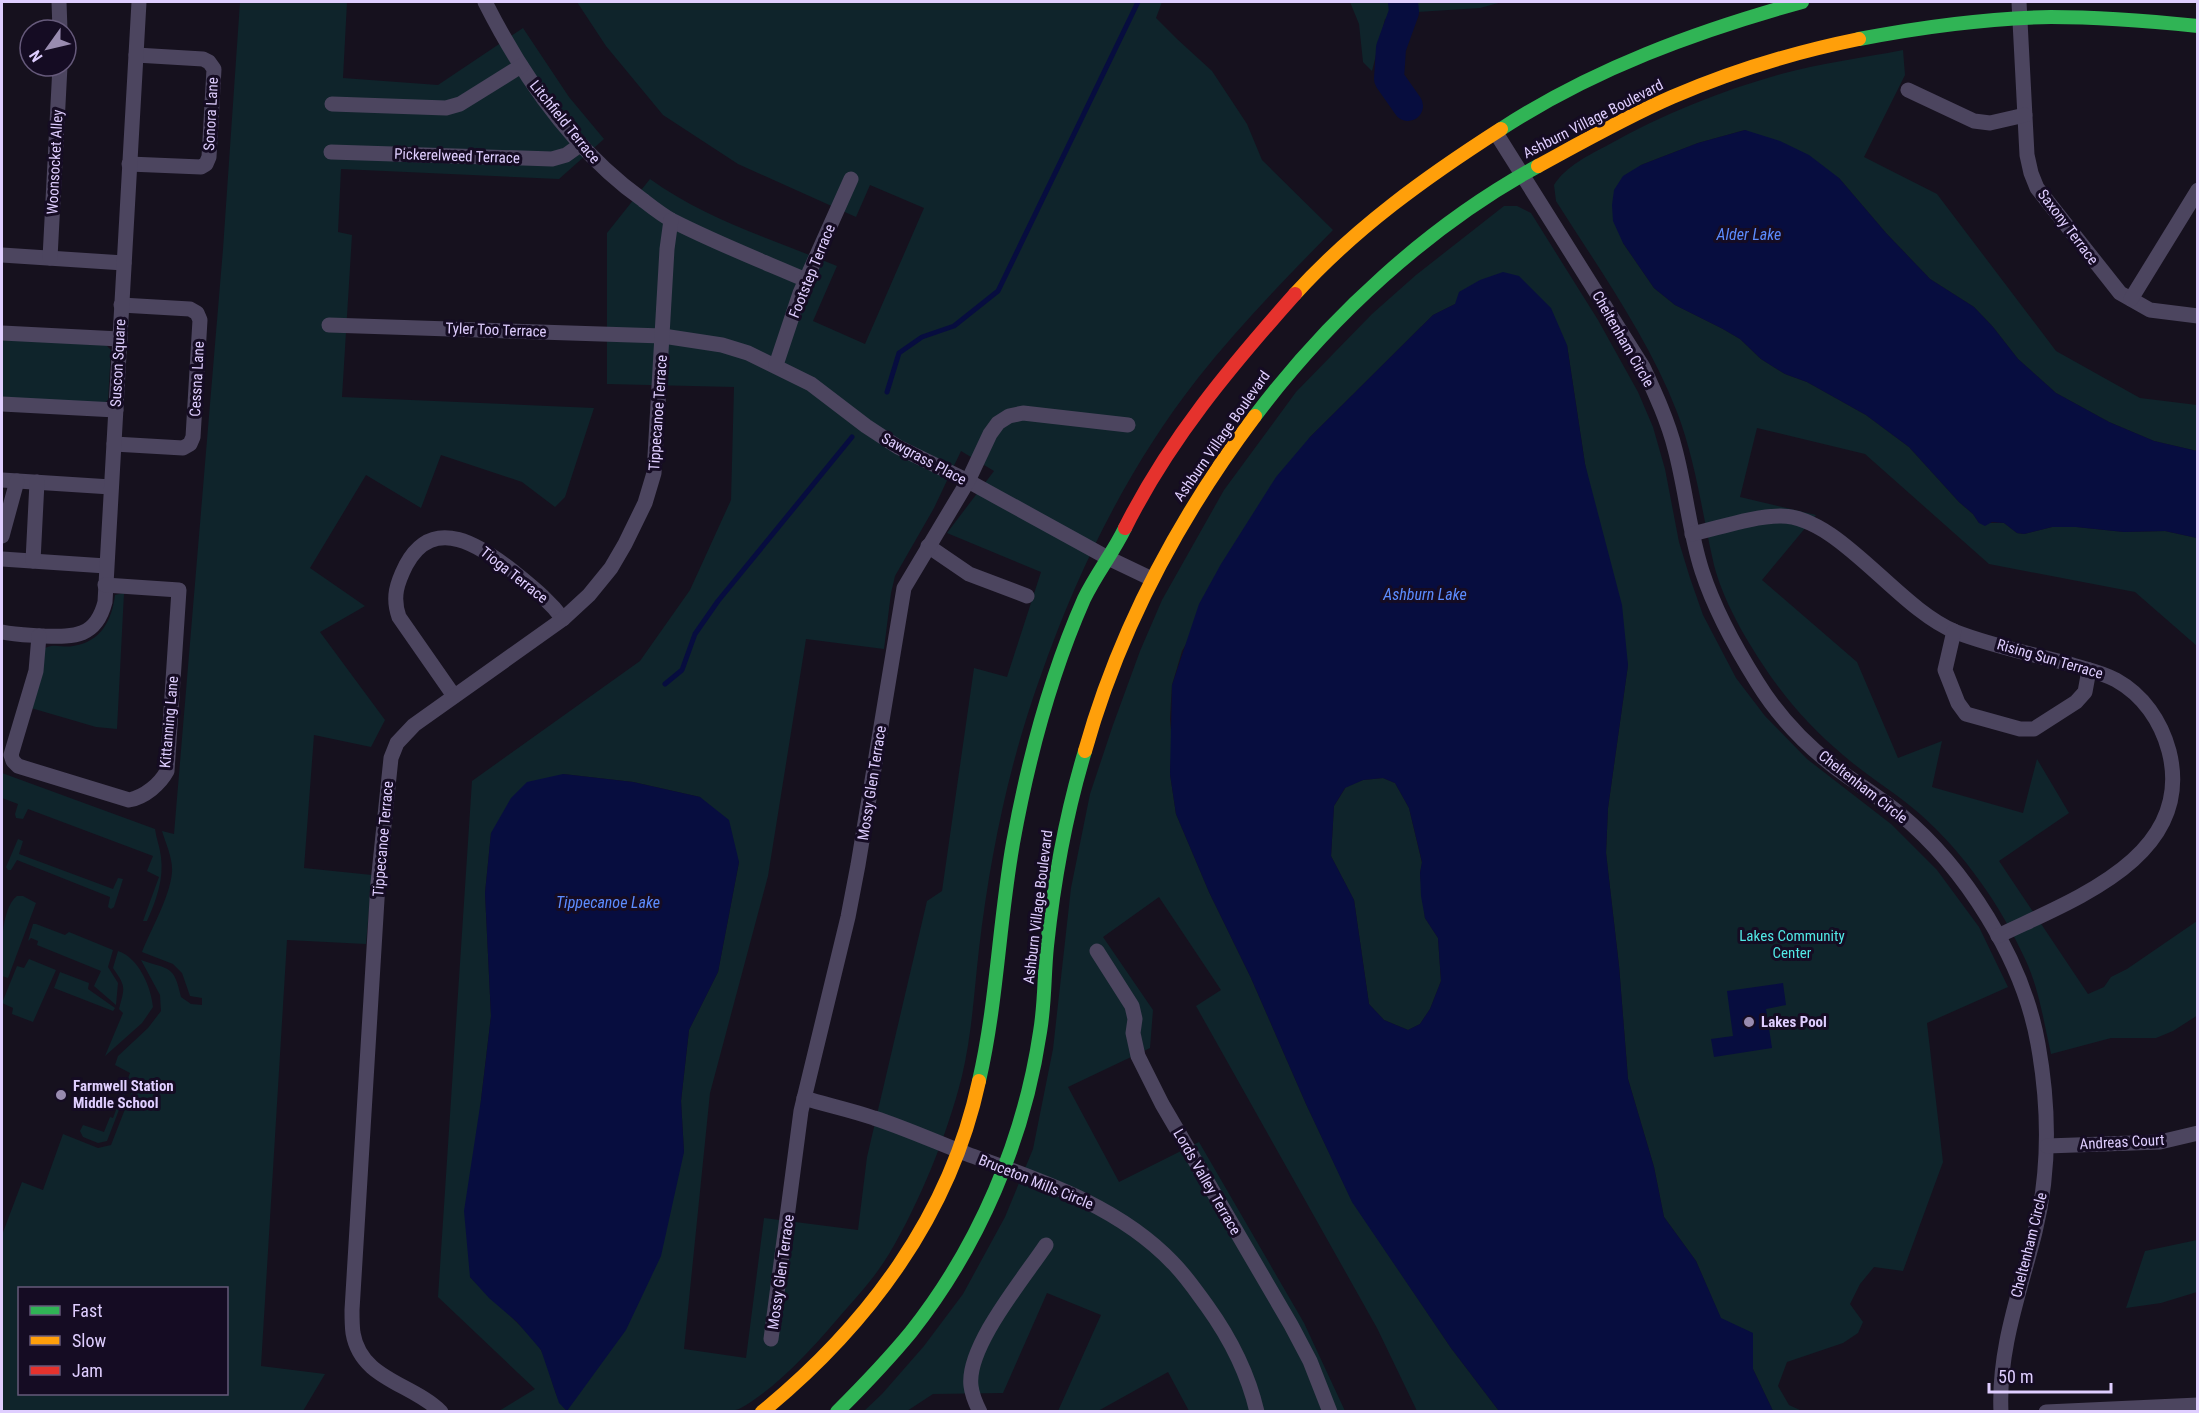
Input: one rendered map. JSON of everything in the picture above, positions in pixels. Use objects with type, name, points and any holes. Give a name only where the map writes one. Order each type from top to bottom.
[{"type":"main road","name":"Ashburn Village Boulevard","points":[[762,1412],[810,1372],[838,1344],[885,1286],[922,1227],[960,1151],[975,1102],[991,1018],[1018,816],[1031,760],[1063,656],[1082,604],[1168,453],[1203,403],[1242,352],[1301,286],[1348,240],[1391,206],[1496,133],[1596,76],[1671,42],[1749,15],[1802,2]]},
{"type":"main road","name":"Ashburn Village Boulevard","points":[[837,1412],[882,1367],[935,1300],[981,1224],[1006,1168],[1024,1113],[1041,1030],[1047,948],[1055,887],[1076,780],[1091,728],[1130,626],[1180,526],[1213,473],[1284,377],[1338,320],[1386,275],[1477,203],[1522,174],[1655,105],[1688,90],[1763,64],[1808,51],[1872,38],[1930,28],[2020,18],[2066,17],[2198,26]]},
{"type":"street","points":[[59,2],[60,18]]},
{"type":"street","name":"Suscon Square","points":[[2,632],[72,637],[85,632],[95,624],[102,613],[139,2]]},
{"type":"street","name":"Litchfield Terrace","points":[[485,2],[521,66],[580,145],[622,185],[671,220],[806,280]]},
{"type":"street","name":"Saxony Terrace","points":[[2019,2],[2027,155],[2037,188],[2120,294],[2150,310],[2198,316]]},
{"type":"street","name":"Sonora Lane","points":[[129,164],[201,167],[206,164],[209,157],[214,69],[209,62],[203,59],[136,55]]},
{"type":"street","points":[[332,104],[446,108],[460,104],[521,66]]},
{"type":"street","name":"Woonsocket Alley","points":[[50,258],[59,78]]},
{"type":"street","points":[[1908,90],[1974,121],[1990,123],[2025,115]]},
{"type":"street","name":"Cheltenham Circle","points":[[1496,133],[1643,367],[1658,400],[1674,447],[1702,571],[1719,616],[1759,686],[1778,711],[1813,748],[1900,814],[1940,853],[1971,892],[1998,936],[2025,996],[2038,1041],[2047,1146],[2043,1190],[2036,1229],[2013,1311],[2005,1350],[2000,1384],[2001,1412]]},
{"type":"street","name":"Pickerelweed Terrace","points":[[331,152],[552,159],[566,155],[580,145]]},
{"type":"street","name":"Footstep Terrace","points":[[776,365],[806,280],[850,179]]},
{"type":"street","points":[[2131,299],[2198,190]]},
{"type":"street","points":[[663,336],[671,220]]},
{"type":"street","points":[[2,255],[124,263]]},
{"type":"street","name":"Cessna Lane","points":[[114,444],[183,448],[190,444],[194,437],[200,320],[197,313],[190,309],[122,306]]},
{"type":"street","name":"Tyler Too Terrace","points":[[329,325],[663,336]]},
{"type":"street","points":[[2,333],[120,339]]},
{"type":"street","name":"Sawgrass Place","points":[[663,336],[722,345],[776,365],[811,384],[897,447],[968,481],[1108,558],[1152,579]]},
{"type":"street","name":"Tippecanoe Terrace","points":[[441,1412],[423,1397],[385,1378],[366,1362],[353,1334],[352,1310],[378,883],[391,758],[397,742],[406,732],[563,620],[589,595],[611,568],[650,491],[657,456],[663,336]]},
{"type":"street","points":[[2,404],[116,410]]},
{"type":"street","name":"Mossy Glen Terrace","points":[[771,1339],[804,1098],[852,896],[901,601],[910,576],[968,481],[990,434],[998,423],[1010,416],[1023,413],[1128,425]]},
{"type":"street","points":[[2,480],[111,486]]},
{"type":"street","points":[[2,536],[17,481]]},
{"type":"street","points":[[33,561],[37,482]]},
{"type":"street","name":"Rising Sun Terrace","points":[[1692,534],[1766,518],[1793,517],[1806,520],[1830,534],[1921,612],[1954,631],[2105,674],[2128,688],[2148,707],[2166,740],[2172,783],[2167,810],[2156,835],[2139,856],[2093,890],[1998,936]]},
{"type":"street","name":"Tioga Terrace","points":[[454,696],[399,617],[395,604],[395,592],[399,578],[411,556],[420,547],[432,540],[446,537],[460,539],[482,548],[547,598],[563,620]]},
{"type":"street","points":[[928,546],[969,574],[1027,596]]},
{"type":"street","points":[[2,559],[106,566]]},
{"type":"street","name":"Kittanning Lane","points":[[39,636],[36,671],[11,755],[13,761],[18,766],[129,800],[138,798],[159,783],[167,771],[179,590],[105,585]]},
{"type":"street","points":[[1954,631],[1945,670],[1958,703],[1966,714],[2020,729],[2034,729],[2076,702],[2085,692],[2089,670]]},
{"type":"street","name":"Lords Valley Terrace","points":[[1097,951],[1132,1006],[1135,1019],[1133,1033],[1138,1056],[1195,1163],[1291,1325],[1310,1361],[1325,1410]]},
{"type":"street","points":[[804,1098],[875,1118],[960,1151]]},
{"type":"street","name":"Andreas Court","points":[[2047,1146],[2160,1142],[2198,1133]]},
{"type":"street","name":"Bruceton Mills Circle","points":[[960,1151],[1068,1192],[1124,1223],[1151,1243],[1173,1263],[1217,1321],[1238,1358],[1252,1391],[1257,1412]]},
{"type":"street","points":[[981,1412],[971,1384],[973,1369],[984,1336],[1046,1245]]},
{"type":"street","points":[[2046,1412],[2198,1405]]},
{"type":"green space","points":[[240,2],[347,2],[343,78],[438,85],[523,28],[569,97],[604,139],[559,179],[341,169],[338,232],[352,235],[342,397],[594,408],[565,497],[555,507],[522,482],[441,455],[421,508],[366,475],[310,568],[365,606],[320,632],[385,720],[371,747],[314,735],[304,868],[372,875],[366,944],[287,940],[261,1366],[325,1374],[303,1411],[2,1411],[2,1235],[22,1182],[43,1190],[63,1134],[98,1148],[111,1145],[134,1086],[127,1081],[130,1073],[115,1065],[118,1056],[148,1028],[161,1011],[160,995],[141,960],[169,970],[176,979],[181,997],[191,1004],[202,1005],[202,998],[190,996],[182,973],[173,964],[142,952],[171,882],[172,867],[162,831],[174,834],[223,249]]},
{"type":"green space","points":[[577,2],[1162,2],[1156,18],[1212,71],[1247,124],[1262,160],[1333,230],[1230,340],[1173,412],[1127,483],[1088,558],[1071,597],[1030,708],[1002,810],[984,914],[962,1076],[941,1144],[911,1213],[877,1272],[813,1346],[765,1392],[739,1409],[727,1411],[712,1412],[499,1411],[535,1389],[438,1297],[472,781],[640,661],[690,590],[731,500],[734,387],[607,384],[607,233],[650,179],[671,193],[717,217],[837,266],[813,321],[865,344],[924,208],[870,185],[856,217],[738,164],[663,115],[606,46]],"holes":[[[961,451],[994,471],[947,533],[1041,572],[1007,677],[974,668],[942,891],[927,901],[867,1157],[858,1230],[764,1218],[746,1358],[684,1349],[710,1093],[768,876],[806,639],[884,649],[895,576],[934,508]],[[563,774],[633,782],[700,797],[739,862],[718,972],[689,1030],[681,1101],[684,1152],[567,1411],[561,1404],[539,1347],[523,1328],[470,1277],[481,1100],[491,1016],[485,893],[491,833]]]},
{"type":"green space","points":[[1350,2],[1502,2],[1480,8],[1417,12],[1385,19],[1372,71],[1363,62],[1359,24]]},
{"type":"green space","points":[[1903,50],[1905,75],[1864,157],[1937,194],[2056,351],[2140,398],[2197,405],[2197,451],[2154,441],[2109,422],[2056,393],[2018,359],[1974,307],[1930,279],[1886,233],[1839,178],[1745,130],[1698,143],[1641,165],[1623,243],[1654,288],[1675,305],[1740,339],[1761,359],[1785,374],[1807,382],[1866,415],[1909,447],[1979,523],[2004,523],[2017,533],[2024,534],[2052,527],[2077,527],[2124,532],[2165,531],[2197,538],[2197,646],[2135,592],[1989,564],[1865,454],[1757,428],[1740,497],[1816,515],[1762,580],[1857,662],[1898,758],[1942,741],[1932,787],[2023,813],[2037,759],[2069,813],[1999,861],[2088,994],[2104,987],[2111,977],[2127,969],[2197,921],[2198,1015],[2173,1031],[2156,1038],[2111,1038],[2051,1054],[2031,972],[2005,920],[1981,882],[1952,846],[1920,814],[1834,747],[1800,713],[1777,685],[1740,628],[1719,580],[1684,431],[1665,384],[1622,304],[1556,201],[1554,185],[1571,167],[1671,113],[1736,88],[1781,74]]},
{"type":"green space","name":"Lakes Community Center","points":[[1504,206],[1517,206],[1531,213],[1598,320],[1638,392],[1653,427],[1665,469],[1679,542],[1690,578],[1703,615],[1736,678],[1765,716],[1807,759],[1891,824],[1937,870],[1979,927],[2008,987],[1927,1023],[1943,1162],[1903,1271],[1874,1267],[1860,1284],[1850,1304],[1863,1322],[1858,1333],[1843,1343],[1787,1362],[1778,1386],[1789,1405],[1802,1411],[1773,1411],[1753,1369],[1752,1333],[1721,1319],[1696,1261],[1664,1217],[1654,1167],[1628,1079],[1619,966],[1606,853],[1608,808],[1628,665],[1585,464],[1567,345],[1455,304],[1433,315],[1310,437],[1182,651],[1172,685],[1170,774],[1176,814],[1209,892],[1251,978],[1306,1104],[1352,1201],[1451,1348],[1499,1411],[1417,1411],[1377,1328],[1196,1006],[1221,990],[1159,897],[1103,937],[1153,1010],[1150,1048],[1068,1087],[1119,1182],[1199,1142],[1304,1323],[1345,1411],[1189,1411],[1168,1372],[1098,1411],[1058,1411],[1101,1315],[1047,1293],[1003,1393],[933,1394],[907,1411],[863,1412],[924,1346],[963,1294],[1005,1217],[1033,1149],[1053,1049],[1071,888],[1090,794],[1140,651],[1162,600],[1224,490],[1296,392],[1372,314],[1416,275]]},
{"type":"green space","points":[[2,338],[105,344],[111,350],[108,400],[102,405],[2,398]]},
{"type":"green space","points":[[124,593],[117,729],[96,727],[31,708],[45,648],[73,646],[91,640],[98,635],[108,621],[115,595]]},
{"type":"green space","points":[[2,773],[155,829],[162,865],[156,898],[147,921],[143,921],[159,877],[147,871],[153,856],[28,809],[23,819],[16,818],[18,804],[2,798]]},
{"type":"green space","points":[[1383,778],[1395,783],[1409,808],[1422,863],[1420,873],[1425,918],[1438,938],[1441,981],[1430,1009],[1420,1024],[1408,1030],[1384,1020],[1369,1004],[1354,900],[1331,856],[1334,806],[1346,787],[1363,780]]},
{"type":"green space","points":[[18,839],[23,841],[19,854],[113,889],[118,878],[123,879],[114,907],[111,909],[108,907],[110,897],[17,860],[11,870],[8,870],[6,867]]},
{"type":"green space","points":[[17,896],[23,896],[36,903],[8,978],[2,976],[3,933],[7,911]]},
{"type":"green space","points":[[33,924],[65,935],[69,932],[113,950],[108,967],[118,983],[116,1005],[94,986],[101,971],[37,945],[38,941],[31,938],[28,941]]},
{"type":"green space","points":[[118,951],[132,960],[143,974],[153,1007],[142,1023],[105,1056],[123,1013],[119,1009],[123,987],[113,968]]},
{"type":"green space","points":[[29,959],[56,970],[33,1022],[12,1014],[13,1008],[2,1003],[17,966],[24,968]]},
{"type":"green space","points":[[60,972],[89,983],[88,989],[115,1008],[113,1011],[54,988]]},
{"type":"green space","points":[[125,1086],[127,1089],[107,1141],[98,1143],[83,1137],[80,1131],[83,1125],[104,1132],[110,1117],[113,1118]]},
{"type":"green space","points":[[2197,1240],[2197,1292],[2161,1303],[2126,1308],[2145,1251]]},
{"type":"water","name":"Alder Lake","points":[[1745,130],[1780,141],[1809,155],[1839,178],[1886,233],[1930,279],[1974,307],[2018,359],[2056,393],[2109,422],[2154,441],[2197,451],[2197,538],[2165,531],[2124,532],[2076,527],[2052,527],[2024,534],[2017,533],[2004,523],[1992,522],[1985,526],[1979,523],[1909,447],[1866,415],[1807,382],[1785,374],[1761,359],[1740,339],[1675,305],[1654,288],[1623,243],[1613,221],[1614,190],[1623,176],[1641,165],[1698,143]]},
{"type":"water","name":"Ashburn Lake","points":[[1503,272],[1519,276],[1551,308],[1567,345],[1585,464],[1622,605],[1628,665],[1608,808],[1606,853],[1619,966],[1628,1079],[1654,1167],[1664,1217],[1696,1261],[1721,1318],[1753,1333],[1753,1369],[1773,1411],[1499,1411],[1451,1348],[1352,1202],[1251,978],[1209,892],[1176,814],[1170,774],[1172,685],[1199,604],[1221,564],[1276,477],[1310,437],[1433,315],[1455,304],[1459,292],[1480,280]],"holes":[[[1383,778],[1395,783],[1409,808],[1422,862],[1421,896],[1425,918],[1438,938],[1441,981],[1430,1009],[1420,1024],[1408,1030],[1384,1020],[1369,1004],[1354,900],[1331,856],[1334,806],[1345,788],[1363,780]]]},
{"type":"water","name":"Tippecanoe Lake","points":[[563,774],[633,782],[700,797],[729,820],[739,862],[718,972],[689,1030],[681,1101],[684,1152],[661,1256],[626,1330],[567,1411],[559,1403],[541,1350],[517,1322],[489,1298],[470,1277],[464,1211],[491,1016],[485,893],[491,833],[511,798],[527,782]]},
{"type":"water","name":"Lakes Pool","points":[[1783,983],[1786,1005],[1766,1009],[1772,1048],[1714,1057],[1711,1039],[1733,1036],[1727,991]]},
{"type":"waterway","points":[[887,392],[899,353],[922,337],[954,326],[998,291],[1138,2]]},
{"type":"waterway","points":[[1403,2],[1404,12],[1391,48],[1389,79],[1408,106]]},
{"type":"waterway","points":[[665,684],[682,670],[695,634],[718,601],[852,437]]},
{"type":"traffic: fast","points":[[1501,129],[1572,88],[1609,70],[1685,39],[1802,2]]},
{"type":"traffic: fast","points":[[1859,39],[1954,24],[2027,18],[2069,17],[2198,26]]},
{"type":"traffic: fast","points":[[1255,416],[1315,344],[1383,276],[1458,216],[1538,166]]},
{"type":"traffic: fast","points":[[979,1081],[990,1022],[1013,843],[1041,719],[1084,599],[1125,528]]},
{"type":"traffic: fast","points":[[837,1412],[893,1353],[935,1299],[958,1264],[977,1228],[1010,1152],[1033,1072],[1042,1021],[1047,946],[1057,872],[1066,823],[1085,751]]},
{"type":"traffic: slow","points":[[1538,166],[1672,97],[1764,63],[1859,39]]},
{"type":"traffic: slow","points":[[1295,294],[1367,225],[1419,185],[1501,129]]},
{"type":"traffic: slow","points":[[1085,751],[1115,662],[1155,576],[1177,534],[1255,416]]},
{"type":"traffic: slow","points":[[762,1412],[836,1343],[899,1265],[948,1178],[966,1130],[979,1081]]},
{"type":"traffic: jam","points":[[1125,528],[1161,465],[1202,405],[1295,294]]},
{"type":"place","name":"Lakes Pool","points":[[1749,1022]]},
{"type":"place","name":"Farmwell Station Middle School","points":[[61,1095]]}]
